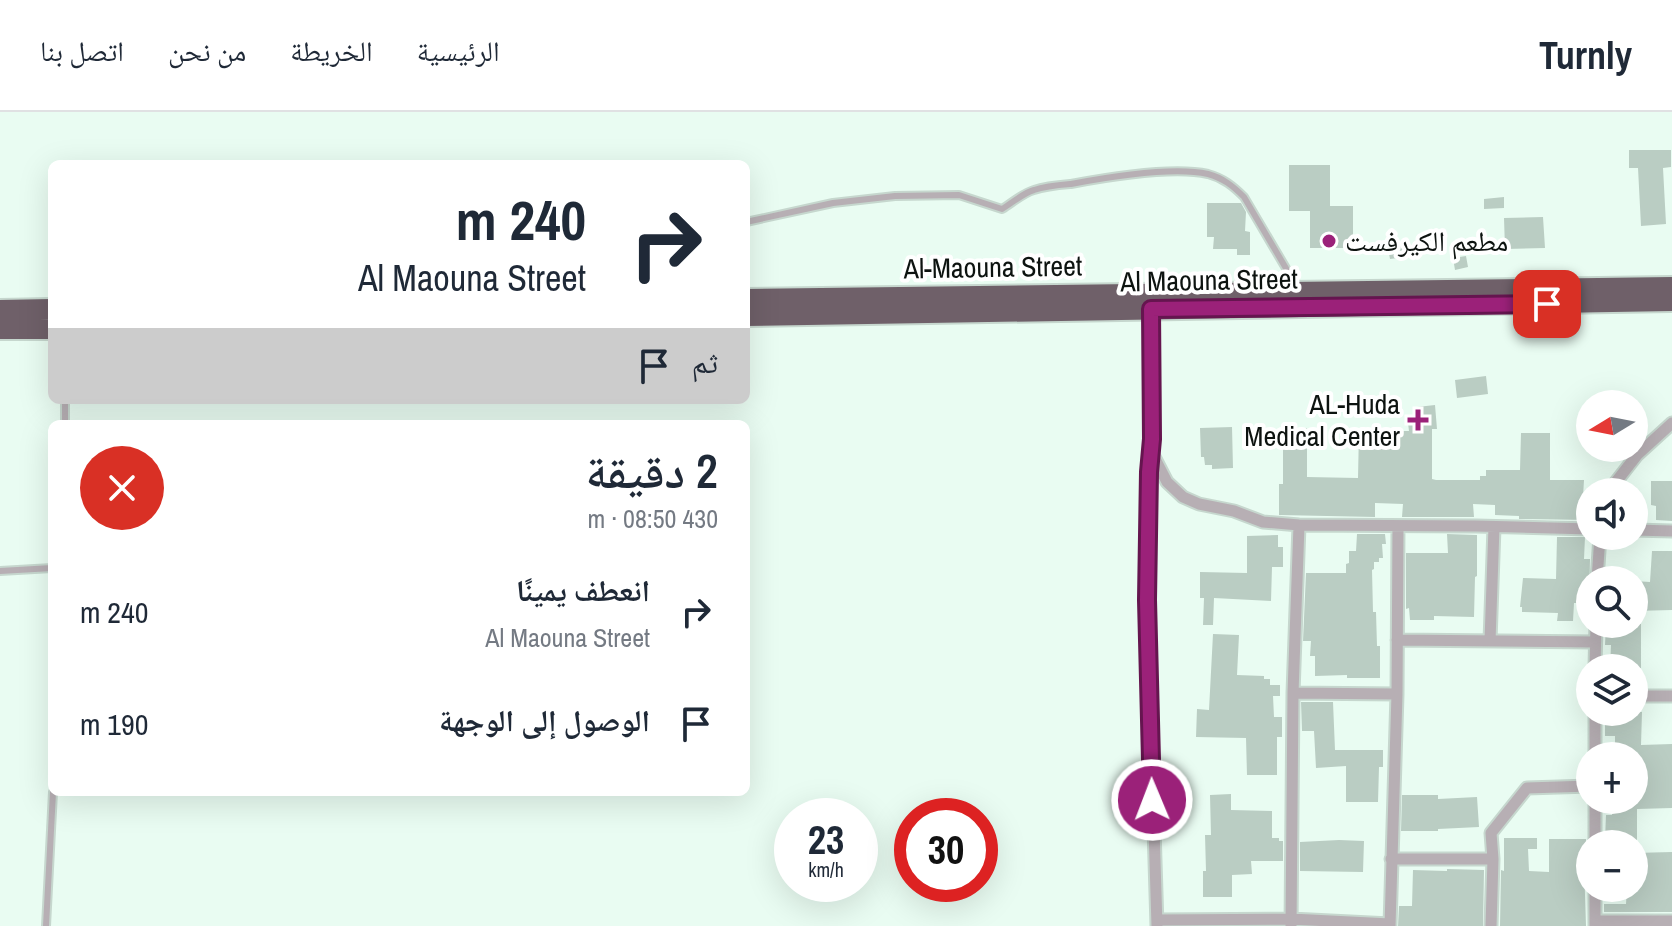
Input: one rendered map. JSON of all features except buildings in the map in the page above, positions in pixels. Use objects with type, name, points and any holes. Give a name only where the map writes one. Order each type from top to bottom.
[{"type":"highway","name":"Al-Maouna Street","points":[[750,299],[1672,287]]},
{"type":"highway","name":"Al Maouna Street","points":[[750,316],[1672,301]]},
{"type":"highway","points":[[0,310],[48,309]]},
{"type":"highway","points":[[0,329],[48,329]]},
{"type":"street","points":[[1151,309],[1152,453],[1147,600],[1157,923],[1390,925],[1398,526]]},
{"type":"street","points":[[1619,478],[1637,455],[1672,423]]},
{"type":"street","points":[[1152,453],[1167,482],[1177,493],[1190,501],[1234,511],[1255,520],[1299,525],[1576,529]]},
{"type":"street","points":[[1291,923],[1293,693],[1299,525]]},
{"type":"street","points":[[1490,641],[1494,527]]},
{"type":"street","points":[[1648,530],[1672,531]]},
{"type":"street","points":[[1595,638],[1595,654]]},
{"type":"street","points":[[1397,640],[1595,642]]},
{"type":"street","points":[[1293,693],[1397,694]]},
{"type":"street","points":[[1648,696],[1672,696]]},
{"type":"street","points":[[1491,926],[1491,833],[1527,788],[1576,786]]},
{"type":"street","points":[[1391,859],[1493,859]]},
{"type":"street","points":[[1595,902],[1595,923],[1672,921]]},
{"type":"lane","points":[[750,221],[833,203],[895,196],[959,195],[1002,209],[1033,190],[1164,172],[1194,172],[1225,180],[1244,197],[1299,291]]},
{"type":"lane","points":[[0,571],[48,568]]},
{"type":"lane","points":[[46,926],[53,796]]},
{"type":"place","name":"مطعم الكيرفست","points":[[1329,241]]},
{"type":"place","name":"AL-Huda Medical Center","points":[[1418,420]]},
{"type":"route","points":[[1152,800],[1147,600],[1152,453],[1151,309],[1547,304]]}]
